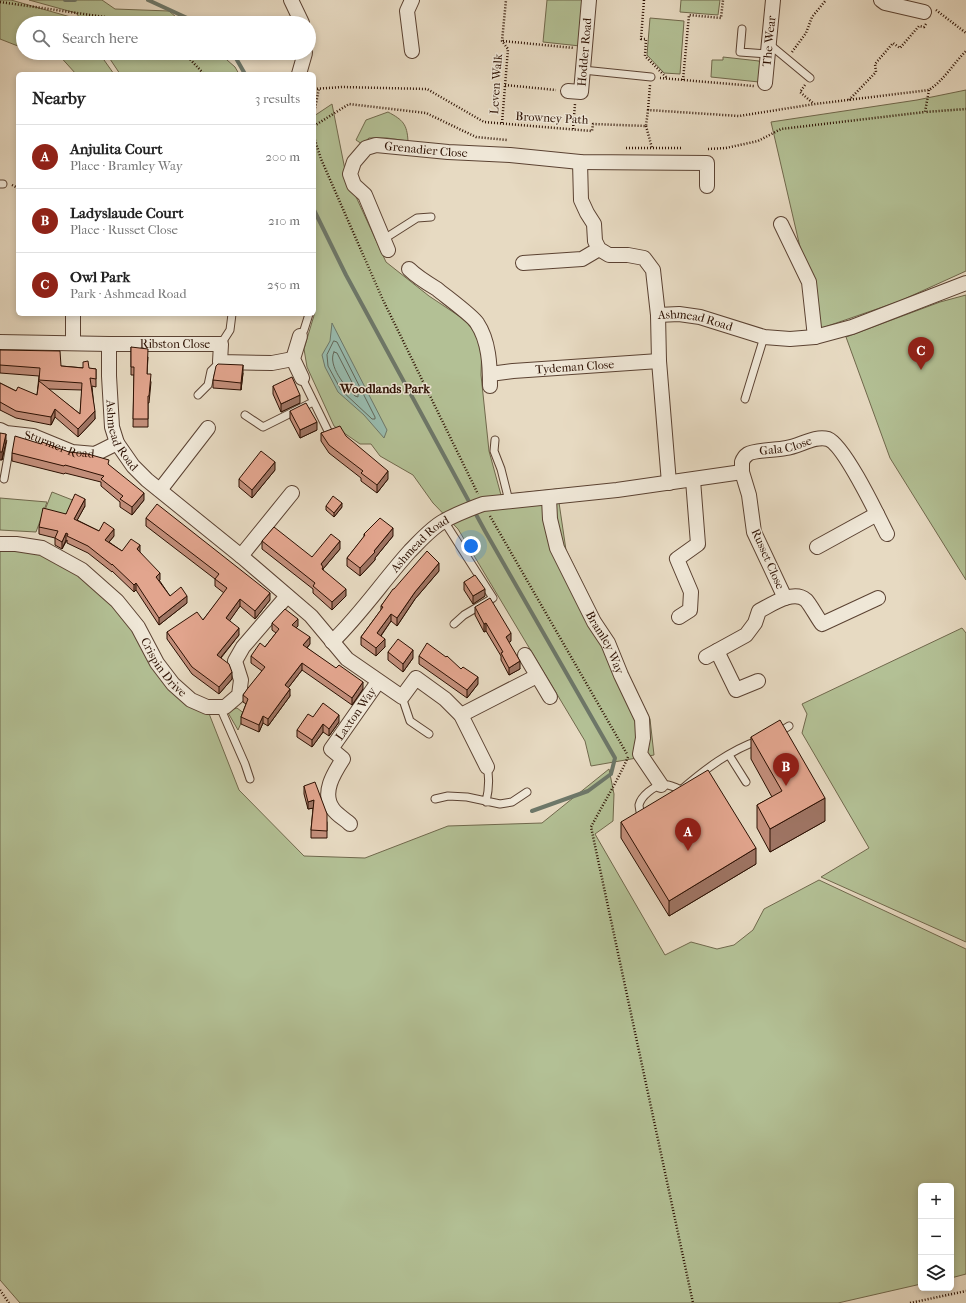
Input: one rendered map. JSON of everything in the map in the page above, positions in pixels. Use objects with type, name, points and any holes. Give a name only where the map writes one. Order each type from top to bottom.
[{"type":"street","points":[[291,0],[299,16]]},
{"type":"street","points":[[412,0],[407,11],[412,51]]},
{"type":"street","name":"Hodder Road","points":[[572,91],[581,92],[589,0]]},
{"type":"street","name":"The Wear","points":[[765,83],[773,0]]},
{"type":"street","points":[[881,0],[885,4],[931,13]]},
{"type":"street","points":[[300,72],[303,60]]},
{"type":"street","name":"Grenadier Close","points":[[386,245],[365,195],[354,185],[350,174],[354,162],[366,148],[376,145],[580,162],[707,163],[707,186]]},
{"type":"street","points":[[580,162],[582,200],[587,213],[594,224],[595,241],[599,249],[609,255],[628,255],[644,258],[653,270],[658,315]]},
{"type":"street","points":[[781,224],[809,282],[815,337]]},
{"type":"street","points":[[523,263],[582,259],[599,249]]},
{"type":"street","name":"Tydeman Close","points":[[409,269],[416,276],[438,290],[477,322],[486,343],[490,380],[513,371],[659,361]]},
{"type":"street","name":"Ashmead Road","points":[[110,344],[109,376],[112,427],[117,443],[133,466],[147,480],[241,556],[311,616],[332,642],[346,628],[420,540],[444,521],[476,507],[509,501],[549,498],[669,483],[659,361],[658,315],[679,314],[700,317],[764,336],[790,339],[815,337],[852,327],[966,283]]},
{"type":"street","points":[[73,316],[73,343]]},
{"type":"street","points":[[300,336],[293,359],[302,378]]},
{"type":"street","points":[[0,342],[110,344]]},
{"type":"street","name":"Ribston Close","points":[[110,344],[221,344],[220,362],[272,362],[293,359]]},
{"type":"street","points":[[160,490],[208,428]]},
{"type":"street","name":"Sturmer Road","points":[[6,432],[33,436],[72,452],[95,454],[117,443]]},
{"type":"street","name":"Gala Close","points":[[742,472],[742,462],[748,454],[765,450],[788,448],[817,439],[828,439],[839,448],[887,534]]},
{"type":"street","points":[[669,483],[742,472]]},
{"type":"street","name":"Russet Close","points":[[742,472],[749,495],[754,532],[785,598]]},
{"type":"street","points":[[679,617],[690,610],[691,592],[677,560],[698,544],[693,480]]},
{"type":"street","points":[[241,556],[292,493]]},
{"type":"street","name":"Bramley Way","points":[[549,498],[550,519],[557,548],[594,622],[608,643],[621,675],[642,719],[640,754],[661,785]]},
{"type":"street","points":[[817,548],[877,514]]},
{"type":"street","name":"Crispin Drive","points":[[0,544],[16,544],[42,548],[82,570],[116,601],[138,627],[157,663],[173,684],[191,700],[207,707],[220,707]]},
{"type":"street","points":[[220,707],[225,707],[239,695],[241,680],[235,661],[243,647],[287,596]]},
{"type":"street","name":"Russet Close","points":[[758,681],[736,690],[711,654],[746,634],[755,623],[759,611],[785,598],[796,596],[806,600],[822,624],[878,598]]},
{"type":"street","name":"Laxton Way","points":[[332,642],[348,659],[378,682],[402,697]]},
{"type":"street","points":[[525,654],[550,696]]},
{"type":"street","points":[[461,715],[537,676]]},
{"type":"street","points":[[402,697],[416,678],[445,699],[461,715],[487,767]]},
{"type":"street","name":"Laxton Way","points":[[350,824],[333,809],[328,795],[332,777],[343,759],[331,749],[378,682]]},
{"type":"lane","points":[[742,29],[740,52],[768,49],[786,58],[810,78]]},
{"type":"lane","points":[[583,70],[651,77]]},
{"type":"lane","points":[[386,245],[417,218],[431,217]]},
{"type":"lane","points":[[221,344],[230,330],[232,316]]},
{"type":"lane","points":[[300,336],[309,316]]},
{"type":"lane","points":[[746,399],[764,336]]},
{"type":"lane","points":[[198,394],[208,385],[210,371],[220,362]]},
{"type":"lane","points":[[302,378],[328,431]]},
{"type":"lane","points":[[245,415],[263,427],[314,402]]},
{"type":"lane","points":[[4,479],[6,432]]},
{"type":"lane","points":[[495,440],[494,451],[501,469],[509,501]]},
{"type":"lane","points":[[444,521],[492,598],[464,615],[454,624]]},
{"type":"lane","points":[[402,697],[410,721],[429,734]]},
{"type":"lane","points":[[220,707],[250,779]]},
{"type":"lane","points":[[640,812],[639,804],[645,795],[653,788],[661,785],[670,785],[681,790],[705,769],[751,743],[768,737],[789,726]]},
{"type":"lane","points":[[729,755],[746,782]]},
{"type":"lane","points":[[486,802],[490,783],[487,767]]},
{"type":"lane","points":[[435,799],[448,796],[467,797],[500,804],[512,802],[527,792]]},
{"type":"path","name":"Leven Walk","points":[[502,124],[508,49],[502,41],[506,0]]},
{"type":"path","points":[[644,0],[641,39],[646,39],[645,56],[668,79]]},
{"type":"path","points":[[683,80],[688,15],[721,18],[723,0]]},
{"type":"path","points":[[786,58],[806,32],[812,17],[826,0]]},
{"type":"path","points":[[0,2],[98,16]]},
{"type":"path","points":[[849,100],[876,72],[875,64],[894,43],[900,48],[919,26],[924,27],[931,13],[966,32]]},
{"type":"path","points":[[502,41],[585,49]]},
{"type":"path","points":[[648,110],[739,116],[815,104],[929,90],[943,79],[954,63],[966,51]]},
{"type":"path","points":[[191,60],[202,72]]},
{"type":"path","points":[[652,148],[646,126],[651,77],[758,87],[765,83]]},
{"type":"path","points":[[810,78],[800,92],[815,104]]},
{"type":"path","points":[[505,85],[572,91],[573,129]]},
{"type":"path","points":[[316,104],[319,88]]},
{"type":"path","name":"Browney Path","points":[[316,89],[427,89],[484,122],[592,131],[593,124],[646,126]]},
{"type":"path","points":[[925,112],[929,90]]},
{"type":"path","points":[[316,125],[350,104],[426,113],[476,137],[514,141]]},
{"type":"path","points":[[705,149],[726,148],[758,141],[781,129],[925,112],[966,109]]},
{"type":"path","points":[[316,143],[321,159],[476,507],[628,757],[618,779],[603,803],[591,827],[692,1303]]},
{"type":"path","points":[[621,148],[684,148]]},
{"type":"path","points":[[0,1290],[9,1303]]},
{"type":"path","points":[[910,1303],[966,1290]]},
{"type":"shaded area","points":[[0,0],[11,0],[67,16],[16,16],[16,45],[0,39]]},
{"type":"shaded area","points":[[29,0],[102,0],[115,9],[169,11],[175,16],[78,16],[76,13]]},
{"type":"shaded area","points":[[547,0],[585,0],[580,46],[543,42]]},
{"type":"shaded area","points":[[681,0],[720,0],[718,15],[680,12]]},
{"type":"shaded area","points":[[650,18],[684,21],[680,74],[664,73],[647,55]]},
{"type":"shaded area","points":[[723,57],[759,61],[761,65],[759,82],[711,77],[712,60],[723,60]]},
{"type":"shaded area","points":[[63,60],[104,60],[113,72],[74,72]]},
{"type":"shaded area","points":[[111,60],[227,60],[235,67],[238,72],[119,72]]},
{"type":"shaded area","points":[[966,90],[966,271],[900,301],[819,329],[771,122],[917,100]]},
{"type":"shaded area","points":[[332,104],[346,175],[386,262],[429,296],[465,320],[482,342],[481,375],[489,451],[501,495],[557,489],[566,550],[650,719],[654,755],[591,766],[585,741],[458,529],[433,503],[413,475],[380,456],[371,444],[360,444],[334,426],[307,367],[304,349],[314,316],[316,316],[316,115]]},
{"type":"shaded area","points":[[388,112],[401,120],[407,130],[408,141],[387,138],[369,138],[362,144],[356,140],[366,120]]},
{"type":"shaded area","points":[[966,295],[966,580],[890,458],[846,337],[940,302]]},
{"type":"shaded area","points":[[52,492],[75,501],[69,514],[43,515]]},
{"type":"shaded area","points":[[0,498],[47,502],[36,532],[0,530]]},
{"type":"shaded area","points":[[0,551],[41,551],[80,575],[115,602],[161,676],[208,711],[239,790],[304,856],[365,858],[448,826],[542,823],[609,769],[614,794],[613,821],[595,834],[665,955],[691,942],[717,949],[734,945],[753,930],[764,909],[819,880],[966,949],[966,1274],[954,1277],[954,1183],[918,1183],[918,1285],[838,1303],[20,1303],[0,1280]]},
{"type":"shaded area","points":[[962,628],[966,633],[966,942],[821,877],[869,848],[802,733],[807,714],[802,704]]},
{"type":"shaded area","points":[[237,708],[245,714],[238,730],[227,711]]},
{"type":"water","points":[[332,323],[387,430],[384,438],[364,415],[338,392],[325,367],[322,355],[330,341]]},
{"type":"building","points":[[131,347],[148,349],[147,374],[151,374],[148,396],[148,419],[133,419],[134,367],[131,367]]},
{"type":"building","points":[[0,350],[60,351],[61,366],[83,368],[83,362],[88,361],[89,368],[96,369],[96,379],[90,378],[95,411],[78,429],[55,409],[51,417],[16,411],[0,402],[0,383],[16,391],[18,387],[37,395],[39,381],[80,414],[82,383],[39,380],[40,368],[0,365]]},
{"type":"building","points":[[218,364],[243,365],[241,383],[213,380],[216,366]]},
{"type":"building","points":[[292,377],[300,395],[281,404],[273,386]]},
{"type":"building","points":[[306,403],[317,422],[300,430],[290,411]]},
{"type":"building","points":[[340,426],[346,436],[388,471],[377,485],[361,473],[363,471],[329,445],[321,433]]},
{"type":"building","points":[[0,433],[6,434],[2,452],[0,452]]},
{"type":"building","points":[[15,436],[41,444],[42,442],[69,452],[88,454],[109,460],[108,464],[144,493],[132,507],[120,499],[123,496],[101,479],[104,476],[65,465],[12,453]]},
{"type":"building","points":[[261,451],[275,462],[252,490],[239,479]]},
{"type":"building","points":[[75,494],[85,499],[74,519],[99,531],[104,522],[114,529],[105,540],[122,551],[131,539],[140,545],[137,549],[160,573],[156,577],[170,596],[181,587],[187,596],[159,618],[136,583],[134,585],[112,564],[88,546],[67,536],[68,534],[66,533],[62,542],[55,538],[58,531],[39,527],[43,508],[66,514]]},
{"type":"building","points":[[333,496],[342,503],[334,513],[326,506]]},
{"type":"building","points":[[157,504],[270,593],[255,611],[240,599],[226,618],[239,628],[217,655],[229,664],[232,672],[219,687],[192,667],[167,632],[197,612],[203,620],[227,588],[215,579],[219,574],[146,518]]},
{"type":"building","points":[[380,518],[393,528],[374,551],[375,552],[360,568],[347,558],[365,535],[364,534]]},
{"type":"building","points":[[274,527],[312,557],[331,534],[340,541],[321,564],[323,567],[322,569],[346,589],[332,602],[313,586],[315,583],[262,541]]},
{"type":"building","points":[[427,551],[439,563],[415,592],[397,618],[391,614],[377,633],[385,639],[376,648],[361,637],[383,607],[381,606],[393,589]]},
{"type":"building","points":[[475,575],[485,589],[473,596],[464,582]]},
{"type":"building","points":[[490,598],[511,633],[506,637],[520,661],[509,668],[501,653],[503,652],[486,623],[484,624],[475,607]]},
{"type":"building","points":[[285,609],[298,619],[292,625],[310,637],[303,645],[336,668],[339,665],[363,682],[352,698],[302,663],[285,685],[290,689],[268,719],[263,716],[259,725],[241,717],[248,699],[243,695],[265,667],[251,656],[260,643],[265,647],[279,629],[272,623]]},
{"type":"building","points":[[398,639],[413,650],[403,664],[388,652]]},
{"type":"building","points":[[427,643],[446,657],[447,656],[461,669],[463,667],[478,677],[467,690],[419,656]]},
{"type":"building","points":[[323,703],[339,715],[329,729],[323,724],[312,740],[297,730],[308,714],[313,717]]},
{"type":"building","points":[[780,720],[825,798],[770,829],[757,805],[782,791],[751,737]]},
{"type":"building","points":[[708,770],[756,848],[669,901],[621,822]]},
{"type":"building","points":[[315,782],[327,814],[327,831],[311,830],[314,800],[308,802],[304,786]]},
{"type":"waterway","points":[[65,0],[75,0]]},
{"type":"waterway","points":[[148,0],[183,16]]},
{"type":"waterway","points":[[237,60],[244,72]]},
{"type":"waterway","points":[[316,214],[346,275],[485,531],[615,758],[611,774],[588,791],[532,811]]},
{"type":"place","name":"Owl Park","points":[[921,370]]},
{"type":"place","name":"Ladyslaude Court","points":[[786,786]]},
{"type":"place","name":"Anjulita Court","points":[[688,851]]},
{"type":"district","name":"Woodlands Park","points":[[385,388]]}]
